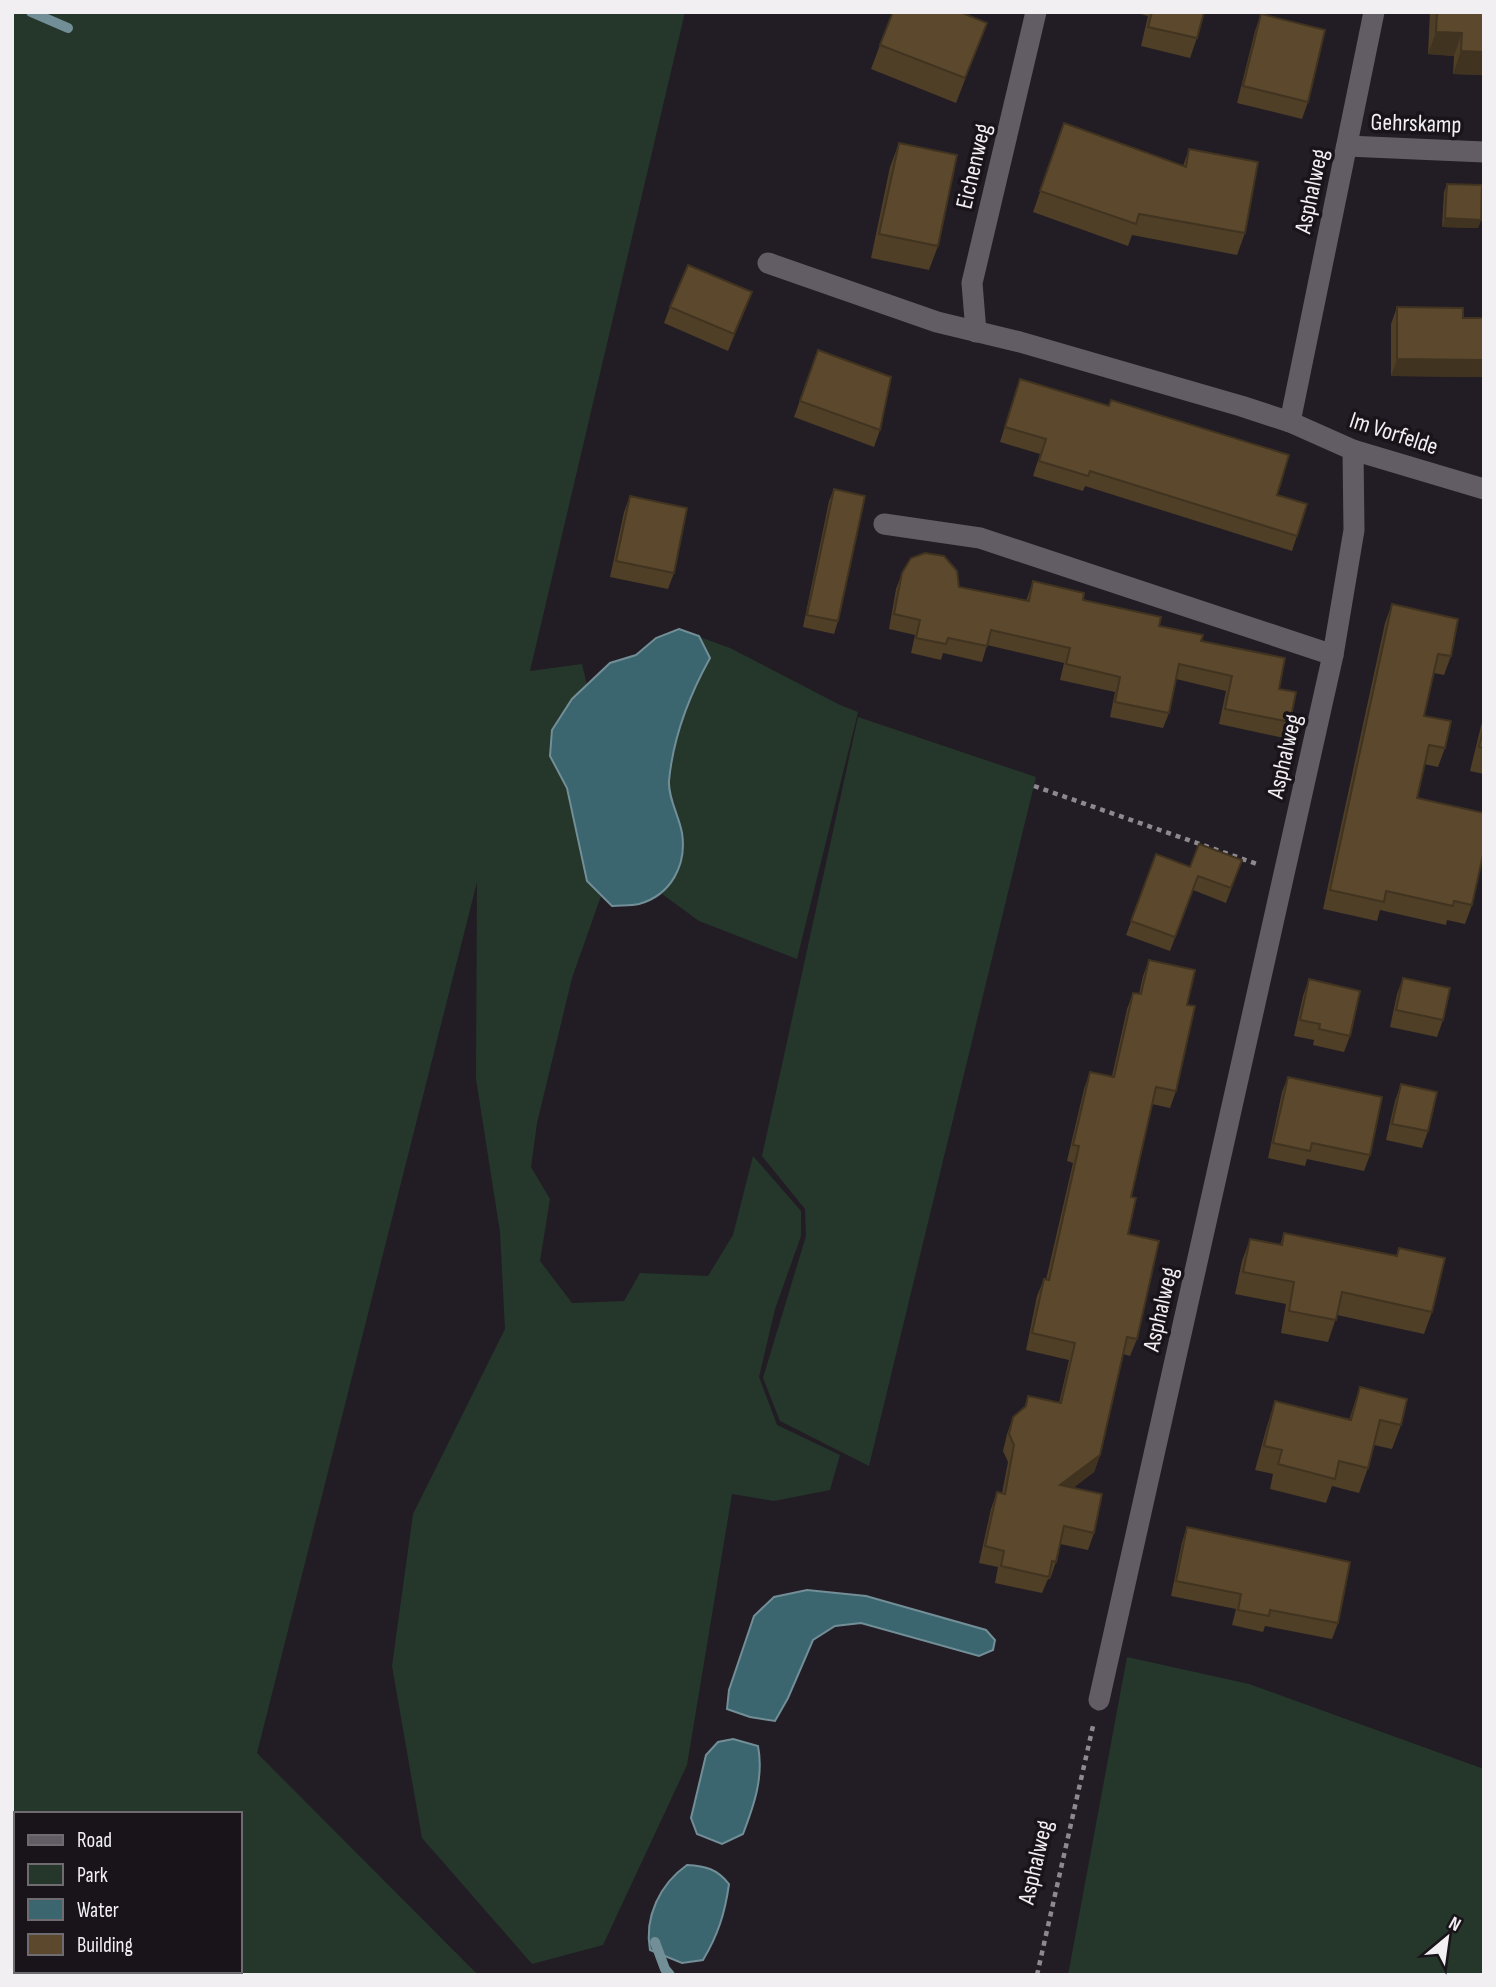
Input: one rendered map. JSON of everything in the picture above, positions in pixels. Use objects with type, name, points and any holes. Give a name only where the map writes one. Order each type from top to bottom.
[{"type":"street","name":"Eichenweg","points":[[976,332],[972,283],[1037,12]]},
{"type":"street","name":"Asphalweg","points":[[1290,422],[1374,12]]},
{"type":"street","name":"Gehrskamp","points":[[1347,146],[1484,152]]},
{"type":"street","points":[[768,263],[937,322],[1020,342],[1241,405],[1290,422]]},
{"type":"street","name":"Im Vorfelde","points":[[1290,422],[1353,450],[1484,489]]},
{"type":"street","name":"Asphalweg","points":[[1099,1700],[1333,655],[1354,530],[1353,450]]},
{"type":"street","points":[[884,524],[980,538],[1333,655]]},
{"type":"path","points":[[1034,786],[1284,874]]},
{"type":"path","name":"Asphalweg","points":[[1037,1975],[1099,1700]]},
{"type":"green space","points":[[12,12],[685,12],[530,671],[582,664],[587,685],[572,699],[550,756],[567,788],[587,881],[601,896],[572,978],[537,1123],[531,1167],[550,1199],[540,1261],[572,1303],[624,1301],[640,1273],[708,1276],[733,1235],[753,1156],[801,1211],[801,1236],[775,1309],[759,1377],[777,1425],[840,1455],[830,1490],[774,1501],[732,1494],[687,1765],[603,1945],[532,1964],[422,1838],[392,1666],[413,1514],[505,1329],[500,1232],[476,1079],[477,882],[257,1753],[478,1975],[12,1975]]},
{"type":"green space","points":[[697,636],[730,648],[858,712],[797,959],[699,921],[662,894],[680,869],[682,835],[669,785],[673,747],[696,684],[710,658]]},
{"type":"green space","points":[[858,717],[1036,777],[869,1466],[780,1421],[763,1378],[806,1236],[805,1209],[762,1156]]},
{"type":"green space","points":[[1127,1657],[1249,1684],[1484,1769],[1484,1975],[1068,1975]]},
{"type":"water","points":[[679,629],[699,636],[710,658],[683,717],[671,765],[669,787],[682,833],[682,856],[674,877],[660,894],[639,904],[612,906],[587,881],[567,788],[550,756],[552,730],[572,699],[610,663],[636,655],[656,638]]},
{"type":"water","points":[[807,1590],[866,1596],[986,1630],[995,1640],[993,1650],[979,1656],[861,1623],[835,1626],[813,1640],[775,1721],[750,1717],[727,1709],[729,1690],[754,1616],[774,1597]]},
{"type":"water","points":[[733,1739],[758,1746],[759,1780],[743,1834],[722,1844],[697,1834],[691,1818],[706,1755],[718,1742]]},
{"type":"water","points":[[687,1865],[711,1869],[729,1884],[720,1924],[703,1960],[682,1963],[650,1950],[649,1925],[662,1892]]},
{"type":"building","points":[[893,12],[960,12],[987,23],[965,78],[880,45]]},
{"type":"building","points":[[1152,12],[1204,12],[1197,38],[1148,27]]},
{"type":"building","points":[[1437,12],[1484,12],[1484,52],[1461,51],[1462,33],[1436,32]]},
{"type":"building","points":[[1261,14],[1325,30],[1308,102],[1243,86]]},
{"type":"building","points":[[1064,123],[1186,167],[1189,149],[1258,162],[1245,233],[1139,214],[1136,224],[1040,191]]},
{"type":"building","points":[[899,143],[957,155],[938,246],[879,234]]},
{"type":"building","points":[[1447,184],[1482,185],[1481,220],[1445,218]]},
{"type":"building","points":[[688,265],[752,292],[734,334],[670,307]]},
{"type":"building","points":[[1397,307],[1463,308],[1463,318],[1484,318],[1484,360],[1397,359]]},
{"type":"building","points":[[818,350],[891,377],[880,430],[800,401]]},
{"type":"building","points":[[1020,379],[1109,406],[1111,400],[1289,455],[1277,495],[1307,504],[1297,536],[1090,471],[1088,476],[1039,461],[1046,439],[1005,427]]},
{"type":"building","points":[[834,489],[865,496],[838,621],[807,615]]},
{"type":"building","points":[[630,496],[687,508],[674,573],[616,561]]},
{"type":"building","points":[[925,553],[944,556],[957,571],[959,587],[1029,601],[1033,581],[1084,593],[1083,600],[1161,617],[1159,626],[1203,635],[1201,641],[1285,658],[1279,689],[1296,692],[1290,722],[1225,709],[1232,676],[1179,664],[1169,713],[1115,702],[1120,677],[1066,664],[1070,648],[991,630],[987,646],[948,638],[946,644],[916,638],[920,620],[894,614],[902,573],[911,558]]},
{"type":"building","points":[[1392,604],[1458,619],[1451,656],[1438,654],[1424,716],[1451,721],[1445,748],[1429,745],[1417,798],[1484,813],[1484,850],[1472,905],[1454,901],[1453,906],[1386,891],[1384,902],[1330,890]]},
{"type":"building","points":[[1484,726],[1484,748],[1479,747]]},
{"type":"building","points":[[1199,844],[1242,860],[1231,888],[1198,876],[1175,937],[1131,921],[1156,854],[1190,867]]},
{"type":"building","points":[[1149,960],[1195,970],[1187,1005],[1195,1006],[1176,1091],[1156,1087],[1131,1197],[1136,1198],[1128,1234],[1159,1241],[1137,1339],[1127,1337],[1100,1455],[1060,1485],[1102,1494],[1094,1533],[1064,1526],[1056,1562],[1052,1561],[1049,1577],[1001,1566],[1004,1551],[985,1546],[997,1492],[1005,1494],[1014,1445],[1009,1434],[1013,1417],[1026,1406],[1028,1396],[1061,1403],[1075,1343],[1032,1333],[1044,1279],[1049,1280],[1079,1146],[1073,1145],[1090,1072],[1114,1077],[1133,993],[1141,994]]},
{"type":"building","points":[[1403,978],[1450,988],[1443,1020],[1396,1010]]},
{"type":"building","points":[[1309,979],[1360,991],[1350,1036],[1319,1029],[1320,1024],[1300,1020]]},
{"type":"building","points":[[1288,1077],[1382,1097],[1370,1155],[1312,1143],[1310,1151],[1273,1143]]},
{"type":"building","points":[[1401,1084],[1437,1092],[1428,1131],[1392,1124]]},
{"type":"building","points":[[1284,1233],[1397,1256],[1399,1248],[1445,1258],[1432,1312],[1342,1292],[1336,1320],[1289,1311],[1294,1282],[1243,1272],[1250,1239],[1282,1245]]},
{"type":"building","points":[[1360,1387],[1407,1399],[1401,1425],[1380,1420],[1368,1468],[1339,1461],[1335,1479],[1278,1464],[1282,1450],[1264,1446],[1275,1401],[1351,1420]]},
{"type":"building","points":[[1187,1527],[1350,1562],[1338,1623],[1270,1610],[1269,1616],[1238,1610],[1241,1594],[1176,1581]]},
{"type":"waterway","points":[[31,12],[68,28]]},
{"type":"waterway","points":[[655,1942],[670,1975]]}]
